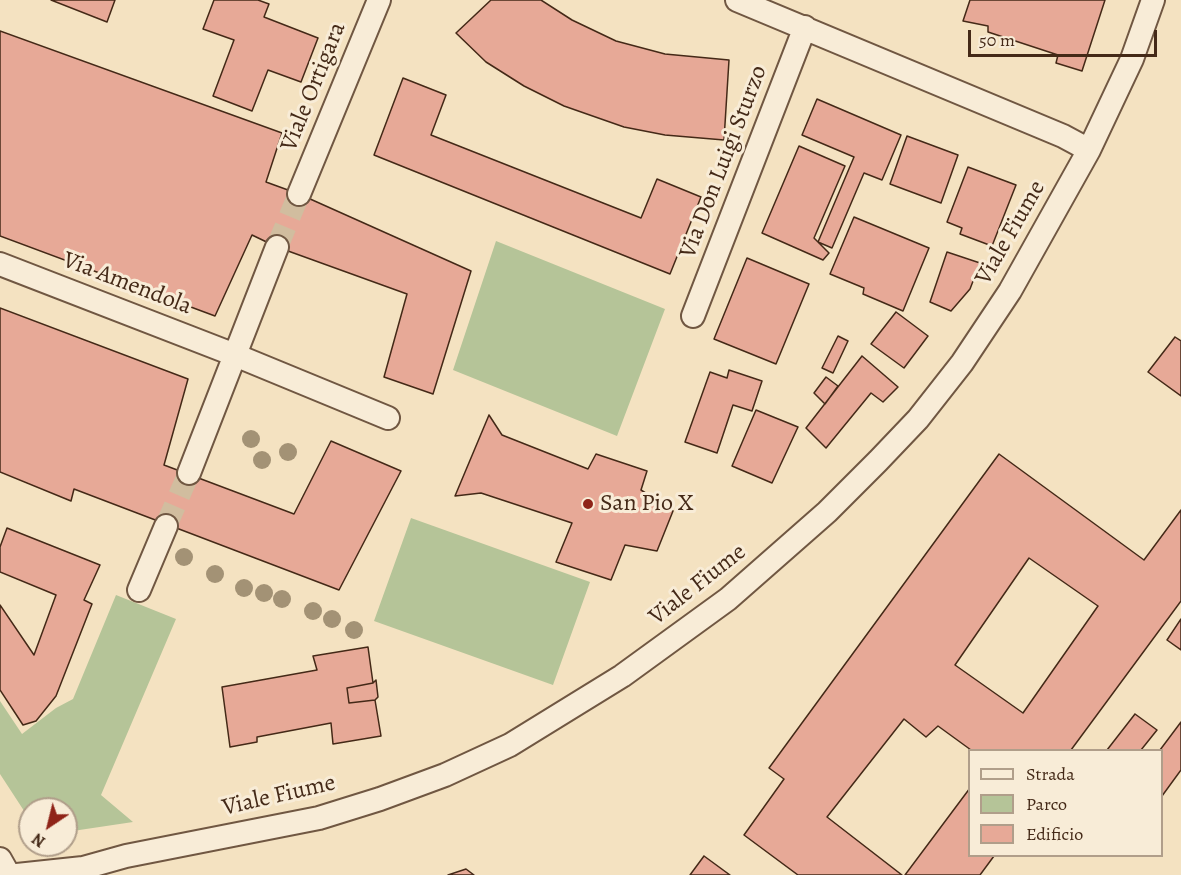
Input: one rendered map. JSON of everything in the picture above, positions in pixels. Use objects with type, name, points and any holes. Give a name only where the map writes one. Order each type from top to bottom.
[{"type":"street","name":"Viale Ortigara","points":[[299,194],[379,0]]},
{"type":"street","points":[[737,0],[1063,135],[1089,150]]},
{"type":"street","name":"Viale Fiume","points":[[17,875],[82,871],[126,856],[319,818],[445,775],[510,745],[622,676],[728,599],[827,512],[918,419],[962,363],[1010,291],[1089,150],[1132,59],[1153,0]]},
{"type":"street","name":"Via Don Luigi Sturzo","points":[[693,316],[805,27]]},
{"type":"street","points":[[189,473],[277,248]]},
{"type":"street","name":"Via Amendola","points":[[0,264],[235,355],[388,418]]},
{"type":"street","points":[[139,590],[166,526]]},
{"type":"street","points":[[0,859],[9,875]]},
{"type":"green space","points":[[496,241],[665,309],[617,436],[453,370]]},
{"type":"green space","points":[[411,518],[590,582],[553,685],[374,621]]},
{"type":"green space","points":[[116,595],[176,619],[101,795],[133,822],[78,830],[78,797],[18,797],[18,802],[0,774],[0,701],[22,734],[56,708],[73,699]]},
{"type":"building","points":[[51,0],[115,0],[107,22]]},
{"type":"building","points":[[214,0],[258,0],[269,4],[264,17],[318,38],[301,82],[268,70],[252,111],[213,96],[234,40],[203,29]]},
{"type":"building","points":[[491,0],[541,0],[572,20],[616,41],[665,54],[729,60],[724,140],[665,135],[624,127],[564,106],[524,86],[486,62],[456,33]]},
{"type":"building","points":[[970,0],[1105,0],[1082,71],[1056,63],[1058,55],[988,32],[988,26],[963,21]]},
{"type":"building","points":[[0,31],[282,133],[266,182],[299,194],[471,271],[433,394],[384,377],[407,294],[277,247],[252,235],[215,316],[0,236]]},
{"type":"building","points":[[403,78],[446,95],[431,135],[641,218],[657,179],[701,197],[670,274],[374,155]]},
{"type":"building","points":[[817,99],[901,135],[882,180],[864,173],[832,248],[818,242],[854,157],[802,135]]},
{"type":"building","points":[[907,136],[958,155],[941,203],[890,184]]},
{"type":"building","points":[[799,146],[845,166],[814,238],[829,253],[823,260],[762,233]]},
{"type":"building","points":[[968,167],[1016,185],[992,246],[960,234],[962,228],[947,222]]},
{"type":"building","points":[[854,217],[929,248],[903,311],[863,294],[864,288],[830,274]]},
{"type":"building","points":[[947,252],[980,263],[970,289],[951,311],[930,302]]},
{"type":"building","points":[[747,258],[809,284],[776,364],[714,339]]},
{"type":"building","points":[[0,308],[188,379],[164,465],[294,514],[331,441],[401,471],[339,590],[74,489],[71,501],[0,472]]},
{"type":"building","points":[[896,312],[928,336],[904,368],[871,344]]},
{"type":"building","points":[[838,336],[848,341],[833,373],[822,368]]},
{"type":"building","points":[[1175,337],[1181,341],[1181,396],[1148,372]]},
{"type":"building","points":[[862,356],[898,387],[883,402],[871,393],[826,448],[806,428]]},
{"type":"building","points":[[729,370],[762,381],[752,411],[733,405],[717,453],[685,442],[710,372],[727,378]]},
{"type":"building","points":[[826,377],[838,386],[825,404],[814,393]]},
{"type":"building","points":[[756,410],[798,427],[772,483],[732,466]]},
{"type":"building","name":"San Pio X","points":[[489,415],[502,435],[588,469],[596,454],[647,471],[641,490],[673,511],[657,551],[625,545],[611,580],[556,562],[572,523],[481,493],[455,496]]},
{"type":"building","points":[[999,454],[1144,560],[1181,510],[1181,601],[1072,749],[970,749],[938,726],[926,737],[904,719],[827,817],[902,875],[798,875],[744,835],[784,779],[769,768]],"holes":[[[1029,558],[1098,606],[1023,713],[955,665]]]},
{"type":"building","points":[[7,528],[100,565],[84,600],[92,604],[56,696],[36,721],[23,725],[0,690],[0,605],[34,655],[56,595],[0,572],[0,547]]},
{"type":"building","points":[[1181,619],[1181,650],[1167,640]]},
{"type":"building","points":[[368,647],[373,683],[347,688],[349,703],[375,700],[381,736],[333,744],[331,723],[257,737],[257,742],[230,747],[222,687],[317,670],[313,656]]},
{"type":"building","points":[[376,680],[378,697],[375,700],[349,703],[347,688],[373,683]]},
{"type":"building","points":[[1135,714],[1157,730],[1142,749],[1108,749]]},
{"type":"building","points":[[1181,722],[1181,770],[1163,795],[1163,749],[1161,749]]},
{"type":"building","points":[[968,791],[968,857],[993,857],[980,875],[905,875]]},
{"type":"building","points":[[704,856],[730,875],[690,875]]},
{"type":"building","points":[[466,869],[474,875],[448,875]]},
{"type":"tunnel","points":[[277,247],[299,194]]},
{"type":"tunnel","points":[[166,526],[189,473]]},
{"type":"place","name":"San Pio X","points":[[588,504]]}]
